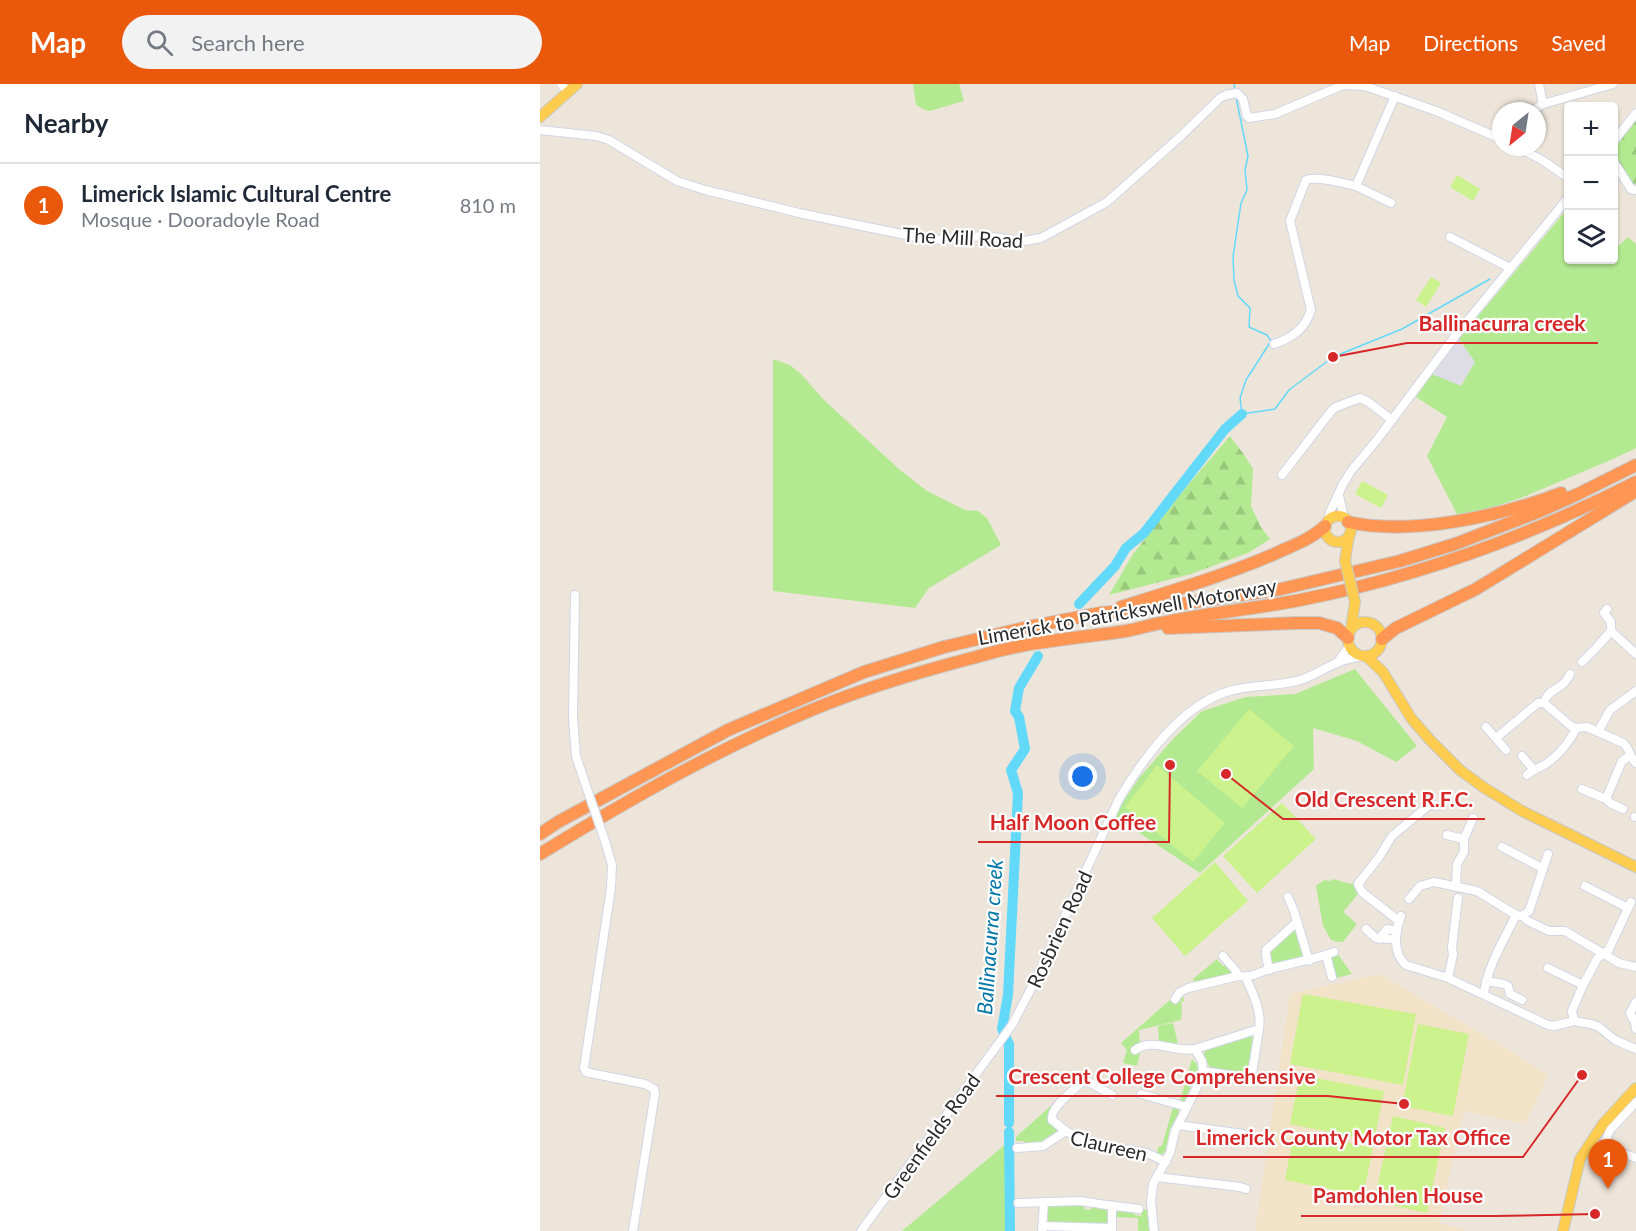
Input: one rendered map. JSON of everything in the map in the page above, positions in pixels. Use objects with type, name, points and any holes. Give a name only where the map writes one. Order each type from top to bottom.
[{"type":"highway","points":[[1346,520],[1367,526],[1382,527],[1449,522],[1528,506],[1569,491],[1636,458]]},
{"type":"highway","name":"Limerick to Patrickswell Motorway","points":[[540,834],[728,730],[864,672],[944,647],[1028,627],[1100,613],[1147,609],[1281,589],[1400,561],[1455,544],[1538,512],[1636,465]]},
{"type":"highway","name":"Limerick to Patrickswell Motorway","points":[[540,854],[731,746],[818,707],[898,679],[979,656],[1047,641],[1128,631],[1161,622],[1299,600],[1380,581],[1500,543],[1548,524],[1636,482]]},
{"type":"highway","points":[[1381,642],[1396,628],[1476,589],[1636,491]]},
{"type":"highway","points":[[1100,613],[1196,584],[1257,561],[1308,539],[1327,523]]},
{"type":"highway","points":[[1128,631],[1224,625],[1319,623],[1337,628],[1349,638]]},
{"type":"main road","points":[[540,117],[568,87]]},
{"type":"main road","points":[[1346,561],[1350,528],[1346,520],[1336,516],[1327,523],[1326,534],[1334,541],[1346,561],[1355,602],[1368,623],[1378,628],[1383,672]]},
{"type":"main road","points":[[1334,541],[1342,541],[1349,535]]},
{"type":"main road","points":[[1355,602],[1349,638],[1352,651],[1364,656],[1383,672],[1411,718],[1460,770],[1482,788],[1522,811],[1636,867]]},
{"type":"main road","points":[[1349,638],[1359,624],[1368,623]]},
{"type":"main road","points":[[1364,656],[1376,653],[1381,642]]},
{"type":"main road","points":[[1563,1231],[1580,1159],[1611,1114],[1636,1088]]},
{"type":"street","points":[[1539,84],[1543,102]]},
{"type":"street","points":[[1546,103],[1613,84]]},
{"type":"street","name":"The Mill Road","points":[[540,130],[596,136],[609,140],[677,181],[799,213],[911,236],[942,240],[983,236],[1025,242],[1041,238],[1107,201],[1226,95],[1236,93],[1243,99],[1249,118],[1275,114],[1343,85],[1365,86],[1436,111],[1492,136]]},
{"type":"street","points":[[1356,186],[1395,96]]},
{"type":"street","points":[[1618,136],[1636,113]]},
{"type":"street","points":[[1535,156],[1564,175]]},
{"type":"street","points":[[1618,168],[1631,189],[1636,190]]},
{"type":"street","points":[[1274,344],[1289,339],[1297,333],[1308,319],[1311,310],[1290,221],[1306,180],[1309,178],[1326,180],[1356,186],[1391,203]]},
{"type":"street","points":[[1327,523],[1330,512],[1351,471],[1436,360],[1564,204]]},
{"type":"street","points":[[1450,237],[1510,268]]},
{"type":"street","points":[[1282,475],[1336,407],[1360,398],[1392,420]]},
{"type":"street","points":[[1338,496],[1346,520]]},
{"type":"street","points":[[575,595],[573,718],[576,756],[612,865],[611,888],[584,1068],[590,1074],[645,1084],[654,1089],[655,1093],[633,1231]]},
{"type":"street","points":[[1582,662],[1611,631],[1611,622],[1604,613],[1607,609]]},
{"type":"street","points":[[1611,631],[1636,654]]},
{"type":"street","name":"Rosbrien Road","points":[[1337,663],[1349,638]]},
{"type":"street","name":"Rosbrien Road","points":[[1001,1040],[1018,1015],[1115,807],[1131,781],[1171,728],[1194,709],[1215,696],[1248,687],[1295,682],[1315,675],[1337,663],[1364,656]]},
{"type":"street","points":[[1544,703],[1547,694],[1565,683],[1570,674]]},
{"type":"street","points":[[1598,732],[1610,710],[1636,691]]},
{"type":"street","points":[[1496,738],[1538,703],[1544,703],[1576,728],[1584,726],[1623,743],[1633,759],[1622,761],[1606,799]]},
{"type":"street","points":[[1486,727],[1506,750]]},
{"type":"street","points":[[1522,756],[1530,772],[1546,764],[1573,736],[1576,728]]},
{"type":"street","points":[[1582,789],[1623,809]]},
{"type":"street","points":[[1437,806],[1431,804],[1392,836],[1379,858],[1358,884],[1362,892],[1400,919],[1396,946],[1403,963],[1414,969],[1449,978],[1548,1025],[1574,1021],[1595,1025],[1615,1040],[1635,1050]]},
{"type":"street","points":[[1456,887],[1457,864],[1464,852],[1464,839],[1473,818]]},
{"type":"street","points":[[1447,835],[1464,839]]},
{"type":"street","points":[[1502,847],[1542,868]]},
{"type":"street","points":[[1484,993],[1491,968],[1519,916],[1529,911],[1548,854]]},
{"type":"street","points":[[1409,899],[1420,886],[1434,882],[1477,891],[1527,921],[1549,931],[1565,931],[1619,963],[1636,967]]},
{"type":"street","points":[[1574,1021],[1572,1011],[1583,985],[1597,959],[1608,951],[1629,905],[1585,886]]},
{"type":"street","points":[[1288,897],[1309,961]]},
{"type":"street","points":[[1449,978],[1458,898]]},
{"type":"street","points":[[1269,970],[1266,950],[1297,922]]},
{"type":"street","points":[[1379,939],[1387,929],[1397,931]]},
{"type":"street","points":[[1366,930],[1379,939],[1390,939]]},
{"type":"street","points":[[1175,999],[1180,992],[1188,988],[1309,961],[1330,954],[1332,976]]},
{"type":"street","points":[[1203,1071],[1249,1078],[1252,1074],[1260,1029],[1258,1007],[1242,977],[1222,956]]},
{"type":"street","points":[[1548,968],[1583,985]]},
{"type":"street","points":[[1486,981],[1508,986],[1510,994],[1522,1000]]},
{"type":"street","points":[[1636,1002],[1630,1013],[1636,1029]]},
{"type":"street","points":[[1135,1050],[1141,1046],[1151,1045],[1182,1050],[1195,1049],[1260,1029]]},
{"type":"street","name":"Greenfields Road","points":[[861,1231],[1001,1040]]},
{"type":"street","points":[[1154,1231],[1151,1194],[1153,1184],[1170,1153],[1178,1125],[1203,1071],[1202,1061],[1195,1049]]},
{"type":"street","points":[[1066,1131],[1052,1120],[1052,1113],[1055,1107],[1082,1082],[1087,1081],[1112,1095]]},
{"type":"street","points":[[1141,1094],[1187,1107]]},
{"type":"street","points":[[1603,1147],[1610,1130],[1636,1102]]},
{"type":"street","points":[[1178,1125],[1243,1134]]},
{"type":"street","name":"Claureen","points":[[1017,1148],[1043,1146],[1066,1131],[1088,1143],[1147,1153],[1166,1162]]},
{"type":"street","points":[[1590,1142],[1636,1158]]},
{"type":"street","points":[[1157,1177],[1246,1189]]},
{"type":"street","points":[[1018,1203],[1080,1201],[1139,1209]]},
{"type":"street","points":[[1044,1202],[1043,1229],[1071,1227],[1112,1229],[1112,1206]]},
{"type":"shaded area","points":[[1459,339],[1475,362],[1460,387],[1432,374]]},
{"type":"shaded area","points":[[1380,974],[1519,1056],[1548,1076],[1538,1098],[1525,1124],[1464,1111],[1439,1223],[1469,1231],[1255,1231],[1290,994]]},
{"type":"green space","points":[[913,84],[959,84],[964,101],[930,111],[925,110],[916,105]]},
{"type":"green space","points":[[1636,120],[1636,183],[1634,185],[1618,162],[1618,144]]},
{"type":"green space","points":[[1457,175],[1480,189],[1473,201],[1450,187]]},
{"type":"green space","points":[[1564,213],[1564,264],[1618,264],[1618,246],[1628,237],[1636,244],[1636,448],[1521,498],[1459,518],[1427,456],[1447,417],[1416,397],[1432,374],[1461,386],[1475,362],[1459,339]]},
{"type":"green space","points":[[1431,277],[1441,283],[1426,307],[1416,300]]},
{"type":"green space","points":[[773,359],[790,365],[801,374],[824,400],[900,470],[927,491],[965,510],[978,511],[987,518],[1001,545],[929,588],[915,608],[773,591]]},
{"type":"green space","points":[[1230,436],[1253,469],[1251,506],[1261,527],[1270,539],[1248,553],[1191,574],[1109,595],[1133,554]]},
{"type":"green space","points":[[1362,481],[1388,495],[1381,508],[1355,494]]},
{"type":"green space","points":[[1355,669],[1417,746],[1396,762],[1357,741],[1313,728],[1314,769],[1200,873],[1115,817],[1139,778],[1173,739],[1202,711],[1246,697],[1295,694]]},
{"type":"green space","points":[[1249,709],[1294,746],[1242,808],[1197,771]]},
{"type":"green space","points":[[1157,765],[1225,823],[1193,862],[1125,807]]},
{"type":"green space","points":[[1282,803],[1316,839],[1257,893],[1223,856]]},
{"type":"green space","points":[[1215,862],[1248,901],[1185,956],[1152,918]]},
{"type":"green space","points":[[1333,879],[1351,884],[1354,882],[1358,894],[1343,912],[1357,924],[1343,942],[1331,940],[1323,926],[1316,886],[1324,880]]},
{"type":"green space","points":[[1293,929],[1304,957],[1275,965],[1271,964],[1268,956],[1270,949]]},
{"type":"green space","points":[[1337,953],[1352,974],[1336,978],[1330,960]]},
{"type":"green space","points":[[1217,959],[1233,973],[1195,984],[1193,979]]},
{"type":"green space","points":[[1303,994],[1416,1014],[1403,1085],[1290,1064]]},
{"type":"green space","points":[[1183,995],[1181,1020],[1139,1030],[1140,1044],[1131,1051],[1132,1054],[1136,1054],[1141,1049],[1137,1066],[1123,1063],[1127,1050],[1121,1043],[1170,1000],[1175,1005],[1181,1001]]},
{"type":"green space","points":[[1173,1023],[1178,1044],[1159,1042],[1158,1026]]},
{"type":"green space","points":[[1418,1024],[1469,1034],[1453,1116],[1402,1106]]},
{"type":"green space","points":[[1252,1036],[1254,1039],[1246,1074],[1210,1068],[1204,1055],[1205,1050]]},
{"type":"green space","points":[[1192,1059],[1198,1069],[1185,1100],[1182,1102],[1180,1101]]},
{"type":"green space","points":[[1300,1075],[1384,1091],[1374,1141],[1290,1124]]},
{"type":"green space","points":[[1054,1103],[1048,1113],[1048,1118],[1059,1130],[1058,1132],[1043,1144],[1024,1145],[1024,1141],[1016,1141],[1016,1137]]},
{"type":"green space","points":[[1173,1107],[1179,1112],[1170,1129],[1165,1153],[1160,1154],[1157,1153],[1159,1146],[1162,1146]]},
{"type":"green space","points":[[1393,1116],[1445,1128],[1427,1213],[1374,1201]]},
{"type":"green space","points":[[1294,1132],[1373,1148],[1363,1196],[1285,1180]]},
{"type":"green space","points":[[1014,1137],[1014,1231],[902,1231]]},
{"type":"green space","points":[[1048,1205],[1084,1205],[1084,1209],[1091,1210],[1091,1207],[1095,1208],[1095,1206],[1109,1208],[1108,1225],[1048,1223]]},
{"type":"green space","points":[[1142,1209],[1147,1210],[1149,1231],[1138,1231],[1138,1218],[1116,1217],[1118,1211],[1134,1212],[1135,1215],[1141,1216]]},
{"type":"waterway","points":[[1234,84],[1235,90]]},
{"type":"waterway","points":[[1236,97],[1248,156],[1245,170],[1247,190],[1241,203],[1233,257],[1234,280],[1238,296],[1250,308],[1249,327],[1267,335],[1271,341],[1246,380],[1240,398],[1242,414],[1275,409],[1289,390],[1333,357],[1402,329],[1490,279]]},
{"type":"waterway","name":"Ballinacurra creek","points":[[1079,604],[1115,566],[1126,548],[1144,533],[1225,429],[1242,414]]},
{"type":"waterway","name":"Ballinacurra creek","points":[[1009,1123],[1009,1044],[1002,1029],[1008,995],[1018,793],[1011,770],[1025,749],[1019,717],[1015,711],[1019,688],[1038,656]]},
{"type":"waterway","name":"Ballinacurra creek","points":[[1009,1132],[1010,1231]]},
{"type":"place","name":"Ballinacurra creek","points":[[1333,357]]},
{"type":"place","name":"Half Moon Coffee","points":[[1170,765]]},
{"type":"place","name":"Old Crescent R.F.C.","points":[[1226,774]]},
{"type":"place","name":"Limerick County Motor Tax Office","points":[[1582,1075]]},
{"type":"place","name":"Crescent College Comprehensive","points":[[1404,1104]]},
{"type":"place","name":"Limerick Islamic Cultural Centre","points":[[1608,1189]]},
{"type":"place","name":"Pamdohlen House","points":[[1595,1214]]}]
